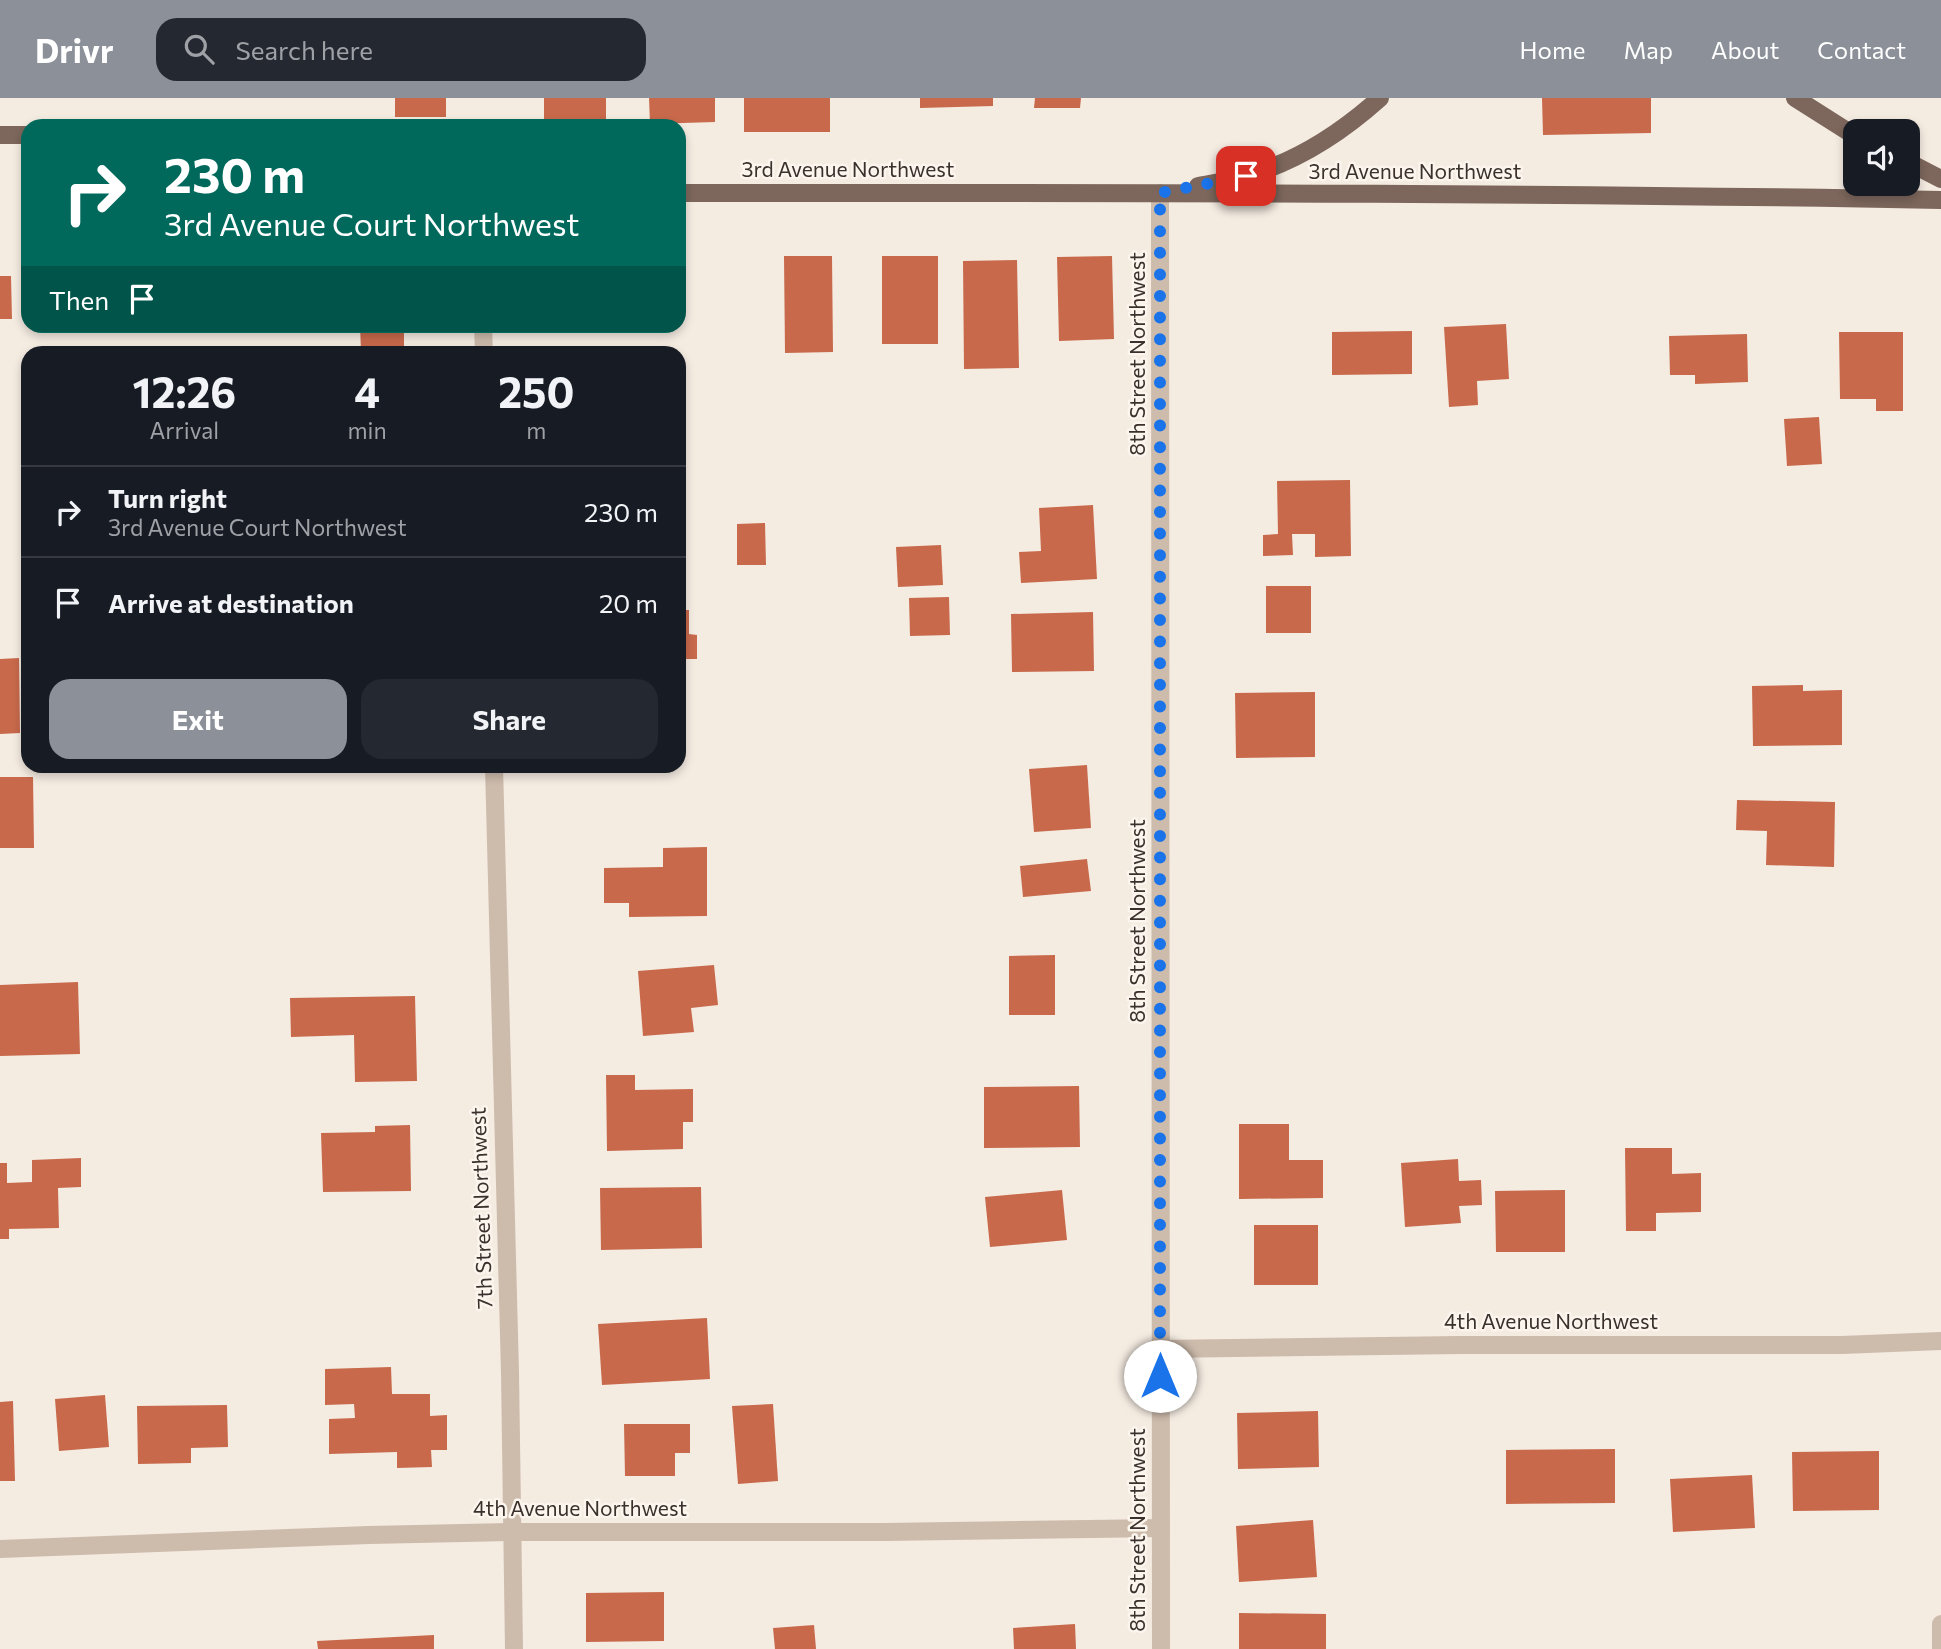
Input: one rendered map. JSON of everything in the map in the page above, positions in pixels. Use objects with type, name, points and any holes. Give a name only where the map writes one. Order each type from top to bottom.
[{"type":"main road","points":[[1160,193],[1246,176],[1302,155],[1361,115],[1380,98]]},
{"type":"main road","points":[[1795,98],[1843,128]]},
{"type":"main road","points":[[0,135],[21,135]]},
{"type":"main road","points":[[1920,168],[1941,179]]},
{"type":"main road","name":"3rd Avenue Northwest","points":[[686,193],[1470,196],[1656,194],[1941,200]]},
{"type":"street","name":"8th Street Northwest","points":[[1160,193],[1161,1649]]},
{"type":"street","name":"7th Street Northwest","points":[[494,773],[510,1373],[514,1649]]},
{"type":"street","name":"4th Avenue Northwest","points":[[1160,1349],[1460,1345],[1842,1345],[1941,1341]]},
{"type":"street","name":"4th Avenue Northwest","points":[[0,1549],[512,1532],[885,1532],[1161,1528]]},
{"type":"street","points":[[1941,1624],[1941,1649]]},
{"type":"building","points":[[395,98],[446,98],[446,117],[395,117]]},
{"type":"building","points":[[544,98],[606,98],[606,119],[544,119]]},
{"type":"building","points":[[649,98],[715,98],[715,122],[686,123],[686,119],[650,119]]},
{"type":"building","points":[[744,98],[830,98],[830,132],[744,132]]},
{"type":"building","points":[[920,98],[993,98],[993,106],[920,108]]},
{"type":"building","points":[[1035,98],[1081,98],[1080,108],[1034,108]]},
{"type":"building","points":[[1542,98],[1651,98],[1651,133],[1543,135]]},
{"type":"building","points":[[784,256],[832,256],[833,352],[785,353]]},
{"type":"building","points":[[882,256],[938,256],[938,344],[882,344]]},
{"type":"building","points":[[1112,256],[1114,339],[1059,341],[1057,257]]},
{"type":"building","points":[[1017,260],[1019,368],[964,369],[963,261]]},
{"type":"building","points":[[0,276],[11,276],[12,319],[0,319]]},
{"type":"building","points":[[1506,324],[1509,379],[1477,381],[1478,405],[1449,407],[1444,327]]},
{"type":"building","points":[[1412,331],[1412,374],[1332,375],[1332,332]]},
{"type":"building","points":[[1839,332],[1903,332],[1903,411],[1876,411],[1876,399],[1840,399]]},
{"type":"building","points":[[360,333],[404,333],[404,346],[361,346]]},
{"type":"building","points":[[1747,334],[1748,382],[1695,384],[1695,375],[1670,375],[1669,336]]},
{"type":"building","points":[[1819,417],[1822,464],[1787,466],[1784,419]]},
{"type":"building","points":[[1350,480],[1351,556],[1315,557],[1315,534],[1292,534],[1293,555],[1263,556],[1263,535],[1278,534],[1277,481]]},
{"type":"building","points":[[1093,505],[1097,579],[1021,583],[1019,552],[1041,551],[1039,508]]},
{"type":"building","points":[[765,523],[766,565],[737,565],[737,524]]},
{"type":"building","points":[[941,545],[943,585],[898,587],[896,547]]},
{"type":"building","points":[[1266,586],[1311,586],[1311,633],[1266,633]]},
{"type":"building","points":[[949,597],[950,635],[910,636],[909,598]]},
{"type":"building","points":[[686,610],[689,610],[689,634],[697,635],[697,659],[686,659]]},
{"type":"building","points":[[1093,612],[1094,671],[1012,672],[1011,614]]},
{"type":"building","points":[[19,658],[20,733],[0,734],[0,659]]},
{"type":"building","points":[[1803,685],[1803,691],[1842,690],[1842,745],[1753,746],[1752,686]]},
{"type":"building","points":[[1315,692],[1315,757],[1236,758],[1235,693]]},
{"type":"building","points":[[1087,765],[1091,828],[1034,832],[1029,769]]},
{"type":"building","points":[[0,777],[33,777],[34,848],[0,848]]},
{"type":"building","points":[[1737,800],[1835,802],[1834,867],[1766,865],[1767,831],[1736,830]]},
{"type":"building","points":[[707,847],[707,916],[629,917],[629,903],[604,903],[604,868],[663,867],[663,848]]},
{"type":"building","points":[[1087,859],[1091,891],[1023,897],[1020,866]]},
{"type":"building","points":[[1055,955],[1055,1015],[1009,1015],[1009,956]]},
{"type":"building","points":[[714,965],[718,1005],[691,1008],[694,1032],[643,1036],[638,971]]},
{"type":"building","points":[[78,982],[80,1054],[0,1056],[0,985]]},
{"type":"building","points":[[415,996],[417,1081],[355,1082],[354,1035],[291,1037],[290,998]]},
{"type":"building","points":[[606,1075],[635,1075],[635,1090],[693,1089],[693,1122],[683,1122],[683,1149],[607,1151]]},
{"type":"building","points":[[1079,1086],[1080,1147],[984,1148],[984,1087]]},
{"type":"building","points":[[1239,1124],[1289,1124],[1289,1160],[1323,1160],[1323,1198],[1239,1199]]},
{"type":"building","points":[[410,1125],[411,1191],[323,1192],[321,1133],[375,1132],[375,1126]]},
{"type":"building","points":[[1625,1148],[1672,1148],[1672,1174],[1701,1173],[1701,1212],[1656,1213],[1656,1231],[1626,1231]]},
{"type":"building","points":[[81,1158],[81,1187],[58,1188],[59,1228],[9,1229],[9,1239],[0,1239],[0,1163],[7,1163],[7,1183],[32,1182],[32,1160]]},
{"type":"building","points":[[1458,1159],[1459,1181],[1481,1180],[1482,1205],[1459,1206],[1461,1223],[1405,1227],[1401,1163]]},
{"type":"building","points":[[701,1187],[702,1248],[601,1250],[600,1188]]},
{"type":"building","points":[[1062,1190],[1067,1240],[990,1247],[985,1197]]},
{"type":"building","points":[[1565,1190],[1565,1252],[1496,1252],[1495,1191]]},
{"type":"building","points":[[1254,1225],[1318,1225],[1318,1285],[1254,1285]]},
{"type":"building","points":[[707,1318],[710,1379],[602,1385],[598,1324]]},
{"type":"building","points":[[391,1367],[392,1394],[430,1394],[430,1416],[447,1415],[447,1450],[431,1450],[432,1467],[397,1468],[397,1452],[329,1454],[329,1419],[355,1418],[354,1404],[325,1405],[325,1369]]},
{"type":"building","points":[[105,1395],[109,1447],[59,1451],[55,1399]]},
{"type":"building","points":[[13,1401],[15,1481],[0,1481],[0,1402]]},
{"type":"building","points":[[773,1404],[778,1481],[738,1484],[732,1406]]},
{"type":"building","points":[[227,1405],[228,1447],[191,1448],[191,1463],[138,1464],[137,1406]]},
{"type":"building","points":[[1318,1411],[1319,1467],[1238,1469],[1237,1413]]},
{"type":"building","points":[[624,1424],[690,1424],[690,1453],[675,1453],[675,1476],[625,1476]]},
{"type":"building","points":[[1615,1449],[1615,1503],[1506,1504],[1506,1450]]},
{"type":"building","points":[[1879,1451],[1879,1510],[1793,1511],[1792,1452]]},
{"type":"building","points":[[1752,1475],[1755,1528],[1673,1532],[1670,1479]]},
{"type":"building","points":[[1313,1520],[1317,1577],[1239,1582],[1236,1526]]},
{"type":"building","points":[[664,1592],[664,1641],[586,1642],[586,1593]]},
{"type":"building","points":[[1239,1613],[1326,1614],[1326,1649],[1239,1649]]},
{"type":"building","points":[[1075,1624],[1076,1649],[1014,1649],[1013,1628]]},
{"type":"building","points":[[814,1625],[816,1649],[775,1649],[773,1628]]},
{"type":"building","points":[[434,1635],[434,1649],[318,1649],[317,1641]]},
{"type":"route","points":[[1160,1376],[1160,193],[1246,176]]}]
